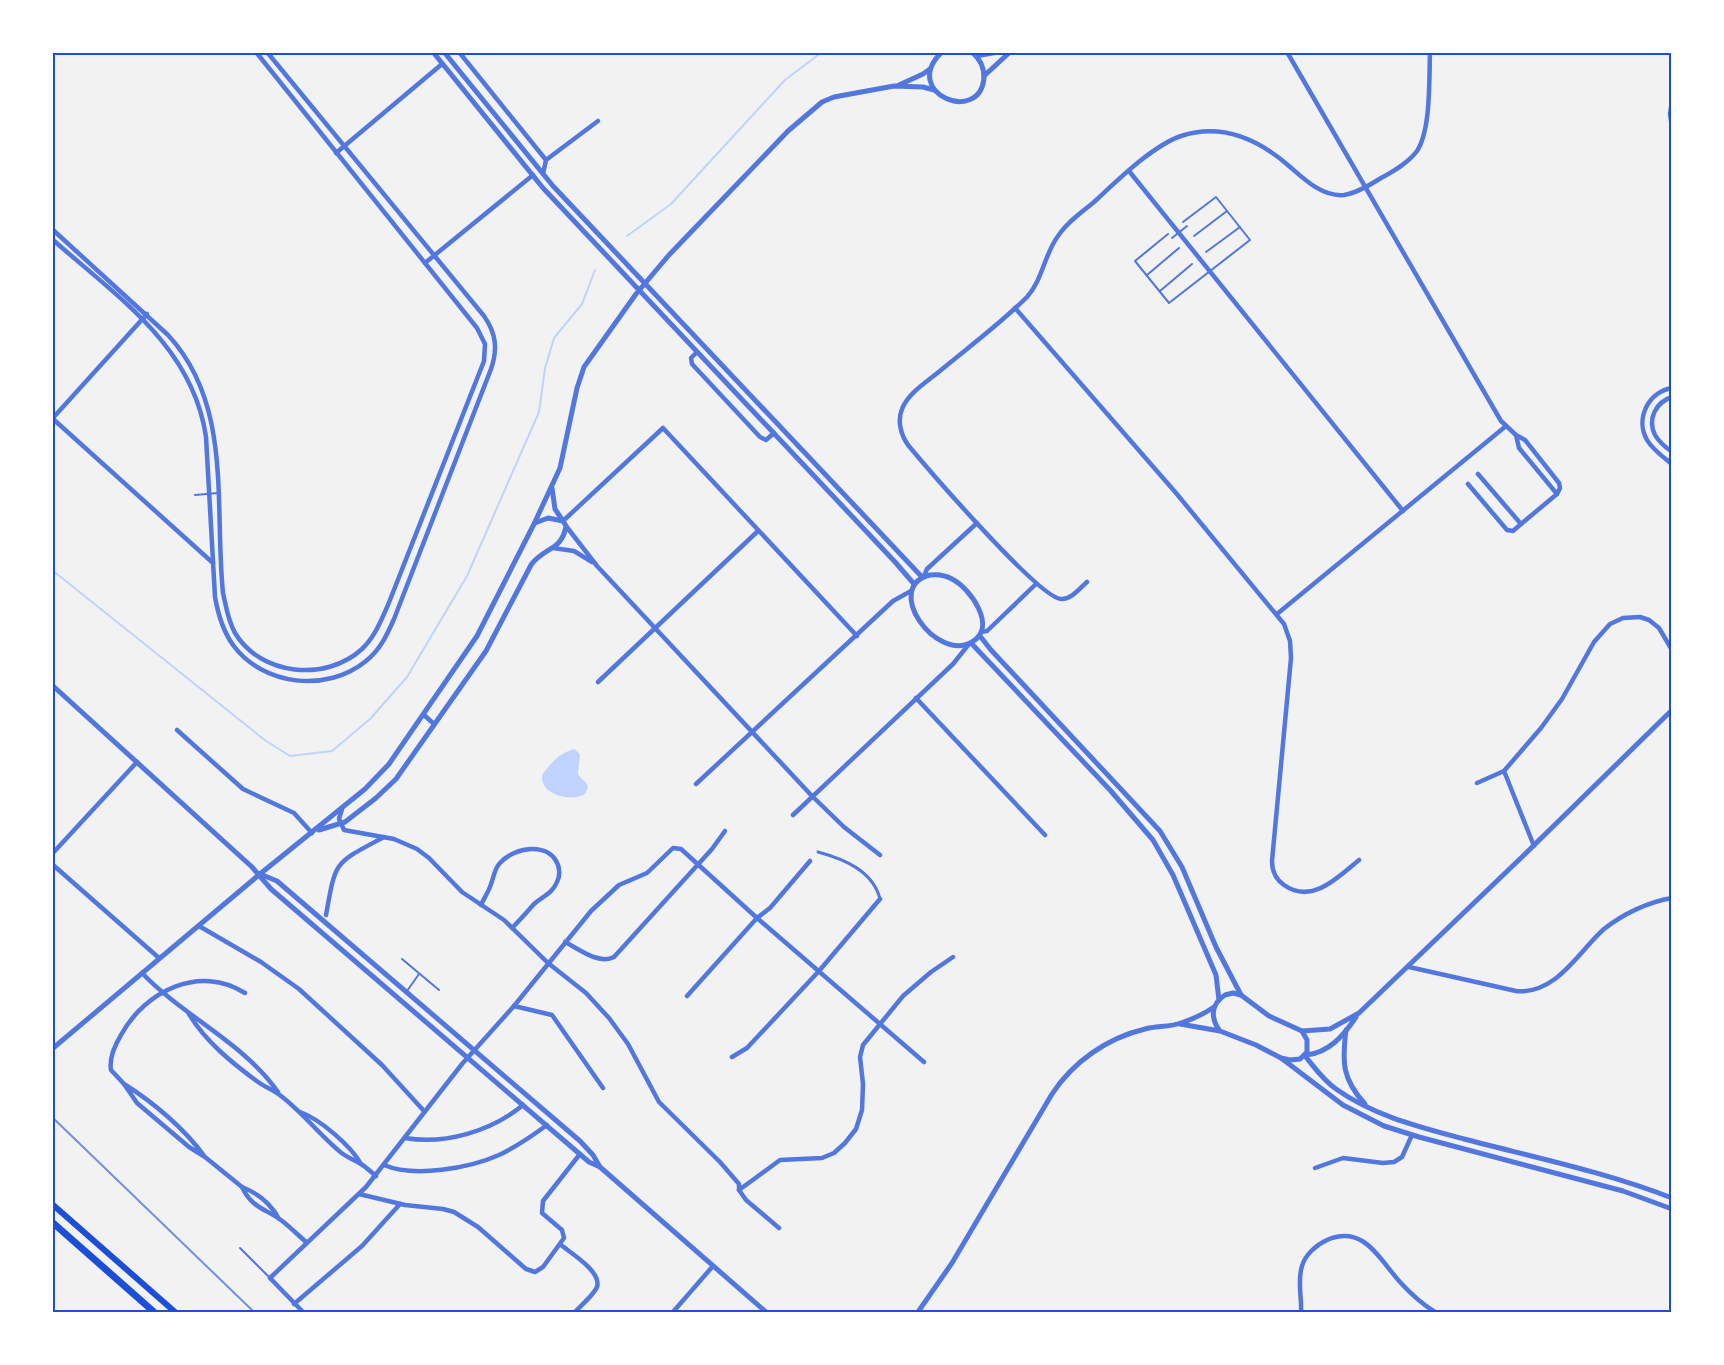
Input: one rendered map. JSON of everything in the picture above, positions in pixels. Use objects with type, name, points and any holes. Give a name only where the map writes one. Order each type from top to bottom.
[{"type":"main road","points":[[52,1204],[175,1312]]},
{"type":"main road","points":[[52,1222],[154,1312]]},
{"type":"street","points":[[52,229],[147,314],[178,347],[194,370],[203,390],[214,429],[227,611],[242,641],[254,653],[271,663],[296,669],[320,670],[350,658],[372,638],[383,616],[484,361],[486,349],[479,331],[256,52]]},
{"type":"street","points":[[52,239],[162,339],[176,358],[197,396],[206,436],[216,597],[221,620],[229,638],[242,655],[262,670],[284,679],[301,681],[328,679],[345,674],[364,662],[385,638],[492,366],[495,343],[492,330],[484,316],[267,52]]},
{"type":"street","points":[[433,52],[532,176],[914,584]]},
{"type":"street","points":[[546,160],[457,52],[446,55],[543,174],[587,223],[923,577]]},
{"type":"street","points":[[984,76],[983,68],[974,54],[998,52]]},
{"type":"street","points":[[894,86],[923,87],[934,90],[947,100],[964,101],[978,92],[984,76],[1010,52]]},
{"type":"street","points":[[1287,52],[1501,421],[1525,440],[1559,483],[1560,488],[1557,494],[1513,531],[1507,530],[1468,484]]},
{"type":"street","points":[[1087,582],[1072,595],[1063,599],[1053,597],[1036,584],[977,523],[908,445],[902,431],[900,415],[905,404],[917,390],[1015,308],[1034,289],[1053,244],[1062,230],[1129,171],[1162,145],[1176,138],[1199,132],[1223,131],[1237,134],[1279,157],[1314,186],[1327,193],[1347,194],[1366,187],[1400,167],[1416,153],[1421,144],[1426,122],[1430,52]]},
{"type":"street","points":[[934,90],[931,83],[931,69],[942,53]]},
{"type":"street","points":[[336,153],[442,64]]},
{"type":"street","points":[[52,1048],[260,874],[342,809],[385,769],[477,636],[552,486],[561,462],[577,388],[584,367],[650,276],[788,131],[814,107],[830,98],[894,86],[931,69]]},
{"type":"street","points":[[1671,101],[1671,127]]},
{"type":"street","points":[[543,174],[546,160],[598,121]]},
{"type":"street","points":[[1129,171],[1403,511]]},
{"type":"street","points":[[425,263],[532,176]]},
{"type":"street","points":[[1015,308],[1131,440],[1277,614],[1288,633],[1291,658],[1272,859],[1273,872],[1288,888],[1310,892],[1330,884],[1359,860]]},
{"type":"street","points":[[147,314],[53,419],[214,563],[222,563]]},
{"type":"street","points":[[697,352],[691,358],[692,364],[760,437],[767,439],[774,433]]},
{"type":"street","points":[[1671,388],[1652,398],[1643,418],[1647,440],[1671,464]]},
{"type":"street","points":[[1671,397],[1658,405],[1652,422],[1656,437],[1671,452]]},
{"type":"street","points":[[1277,614],[1506,426]]},
{"type":"street","points":[[312,832],[341,825],[390,785],[486,651],[531,565],[542,553],[553,548],[563,538],[564,524],[663,428],[857,636]]},
{"type":"street","points":[[1516,435],[1519,448],[1557,494]]},
{"type":"street","points":[[1478,474],[1521,524]]},
{"type":"street","points":[[552,486],[555,509],[597,566],[812,796],[844,827],[880,855]]},
{"type":"street","points":[[534,524],[548,518],[564,524]]},
{"type":"street","points":[[923,577],[927,569],[977,523]]},
{"type":"street","points":[[598,682],[758,531]]},
{"type":"street","points":[[553,548],[573,551],[597,566]]},
{"type":"street","points":[[970,643],[952,645],[926,629],[915,612],[911,591],[914,584],[923,577],[933,574],[945,576],[965,588],[975,600],[982,624],[980,634],[991,650],[1160,831],[1185,873],[1216,947],[1241,995],[1269,1016],[1302,1031],[1330,1029],[1359,1013]]},
{"type":"street","points":[[793,814],[953,664],[970,643],[987,631],[1036,584]]},
{"type":"street","points":[[696,784],[893,601],[911,591]]},
{"type":"street","points":[[1477,783],[1504,771],[1550,717],[1594,642],[1610,624],[1628,618],[1648,620],[1661,630],[1671,650]]},
{"type":"street","points":[[970,643],[1110,790],[1153,840],[1173,875],[1216,975],[1219,1000]]},
{"type":"street","points":[[52,685],[260,874],[277,881],[579,1141],[593,1155],[600,1167],[766,1312]]},
{"type":"street","points":[[916,698],[1045,835]]},
{"type":"street","points":[[1281,1058],[1294,1060],[1322,1052],[1346,1030],[1359,1013],[1534,846],[1671,710]]},
{"type":"street","points":[[424,715],[434,724]]},
{"type":"street","points":[[177,730],[243,789],[294,813],[312,832]]},
{"type":"street","points":[[52,854],[137,762]]},
{"type":"street","points":[[1504,771],[1534,846]]},
{"type":"street","points":[[342,809],[339,817],[346,831],[397,840],[417,849],[462,892],[512,928],[548,963],[586,993],[605,1013],[628,1044],[659,1102],[716,1158],[739,1184],[739,1190],[746,1200],[779,1228]]},
{"type":"street","points":[[565,942],[600,960],[613,958],[717,844],[725,831]]},
{"type":"street","points":[[326,915],[333,878],[339,865],[349,856],[384,837]]},
{"type":"street","points":[[303,1312],[270,1278],[376,1176],[424,1111],[473,1051],[514,1006],[591,910],[617,886],[647,873],[676,847],[924,1062]]},
{"type":"street","points":[[481,905],[501,861],[529,849],[549,852],[560,870],[557,883],[551,892],[536,903],[512,928]]},
{"type":"street","points":[[732,1057],[747,1048],[819,971],[880,899],[878,889],[868,876],[843,861],[818,852]]},
{"type":"street","points":[[687,996],[757,918],[770,908],[810,861]]},
{"type":"street","points":[[52,864],[159,958]]},
{"type":"street","points":[[260,874],[271,889],[467,1058],[588,1162],[600,1167]]},
{"type":"street","points":[[1409,967],[1516,991],[1534,991],[1556,978],[1613,923],[1649,904],[1671,898]]},
{"type":"street","points":[[199,926],[250,955],[299,989],[382,1065],[424,1111]]},
{"type":"street","points":[[739,1190],[778,1161],[789,1158],[809,1160],[825,1157],[834,1153],[847,1140],[858,1125],[863,1106],[861,1050],[864,1043],[906,994],[931,972],[953,957]]},
{"type":"street","points":[[142,973],[163,993],[259,1070],[279,1094],[300,1112],[310,1126],[339,1152],[361,1164]]},
{"type":"street","points":[[245,993],[224,982],[207,980],[185,983],[163,993],[134,1015],[118,1040],[111,1059],[111,1068],[135,1100],[189,1147],[242,1187],[256,1194],[270,1206],[279,1219]]},
{"type":"street","points":[[918,1312],[952,1263],[1052,1094],[1065,1076],[1089,1055],[1114,1040],[1143,1029],[1180,1024],[1214,1007],[1219,1000],[1230,993],[1241,995]]},
{"type":"street","points":[[514,1006],[552,1015],[603,1088]]},
{"type":"street","points":[[1214,1007],[1214,1020],[1220,1031]]},
{"type":"street","points":[[189,1014],[211,1042],[258,1082],[279,1094]]},
{"type":"street","points":[[1180,1024],[1220,1031],[1256,1045],[1281,1058],[1347,1108],[1384,1126],[1623,1191],[1671,1209]]},
{"type":"street","points":[[1346,1030],[1343,1052],[1344,1070],[1354,1090],[1368,1107]]},
{"type":"street","points":[[1302,1031],[1308,1044],[1306,1055],[1327,1082],[1368,1107],[1406,1123],[1631,1184],[1671,1198]]},
{"type":"street","points":[[124,1084],[151,1102],[195,1143],[205,1157]]},
{"type":"street","points":[[405,1138],[436,1139],[465,1134],[497,1122],[523,1105]]},
{"type":"street","points":[[300,1112],[315,1119],[350,1149],[361,1164],[376,1176]]},
{"type":"street","points":[[384,1165],[397,1170],[415,1171],[471,1164],[506,1151],[547,1125]]},
{"type":"street","points":[[1314,1168],[1343,1158],[1380,1163],[1396,1162],[1403,1154],[1412,1135]]},
{"type":"street","points":[[359,1194],[443,1209],[457,1214],[478,1227],[530,1271],[535,1272],[561,1245],[564,1238],[563,1232],[542,1213],[542,1203],[580,1154]]},
{"type":"street","points":[[242,1187],[252,1202],[279,1219],[306,1242]]},
{"type":"street","points":[[294,1304],[358,1249],[400,1203]]},
{"type":"street","points":[[1301,1312],[1300,1273],[1306,1257],[1325,1240],[1348,1236],[1360,1239],[1370,1246],[1404,1286],[1435,1312]]},
{"type":"street","points":[[561,1245],[593,1272],[597,1279],[595,1290],[575,1312]]},
{"type":"street","points":[[673,1312],[713,1266]]},
{"type":"lane","points":[[1168,234],[1136,261],[1169,303],[1250,240],[1216,196],[1183,222]]},
{"type":"lane","points":[[1194,236],[1227,211]]},
{"type":"lane","points":[[1172,238],[1187,226]]},
{"type":"lane","points":[[1206,252],[1240,227]]},
{"type":"lane","points":[[1147,276],[1179,248]]},
{"type":"lane","points":[[1160,291],[1192,264]]},
{"type":"lane","points":[[444,464],[453,468]]},
{"type":"lane","points":[[195,495],[218,493]]},
{"type":"lane","points":[[419,529],[428,532]]},
{"type":"lane","points":[[402,959],[439,990]]},
{"type":"lane","points":[[405,993],[420,974]]},
{"type":"lane","points":[[240,1248],[270,1278]]},
{"type":"water","points":[[574,749],[580,754],[578,774],[588,787],[585,794],[580,796],[559,796],[547,789],[542,777],[558,757]]},
{"type":"waterway","points":[[627,236],[671,204],[785,80],[822,52]]},
{"type":"waterway","points":[[52,570],[266,741],[290,756],[332,751],[370,719],[407,677],[467,576],[539,412],[545,368],[554,338],[582,304],[595,270]]},
{"type":"railway","points":[[52,1117],[254,1312]]}]
